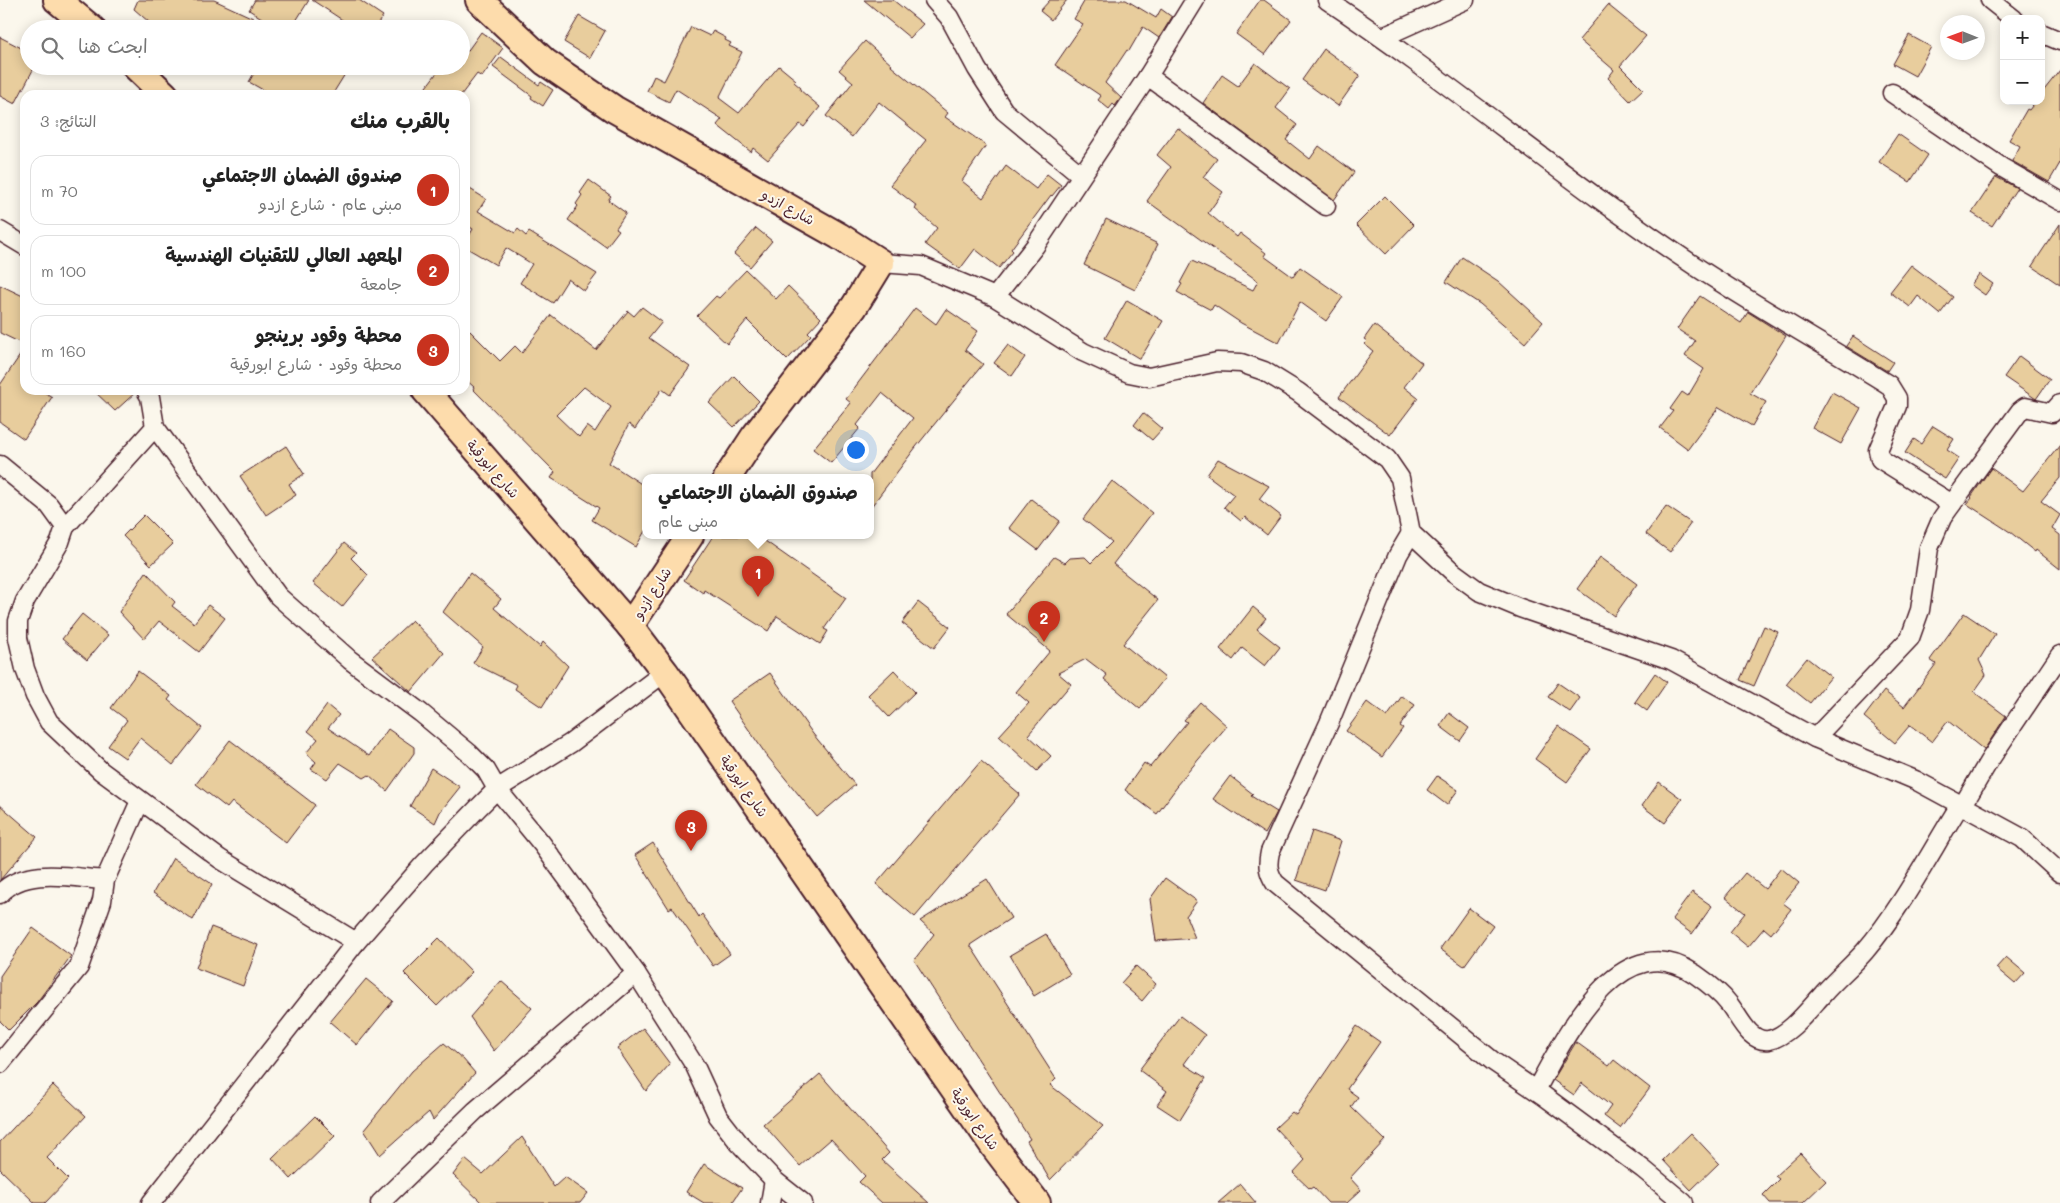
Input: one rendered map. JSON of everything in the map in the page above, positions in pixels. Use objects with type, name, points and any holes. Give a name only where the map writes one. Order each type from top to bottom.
[{"type":"main road","points":[[57,0],[81,20]]},
{"type":"main road","name":"شارع ازدو","points":[[479,0],[545,62],[614,109],[839,236],[881,263]]},
{"type":"main road","points":[[144,75],[159,90]]},
{"type":"main road","points":[[730,474],[754,437],[854,307],[881,263]]},
{"type":"main road","name":"شارع ابورقية","points":[[429,395],[630,626],[665,672],[990,1140],[1037,1203]]},
{"type":"main road","name":"شارع ازدو","points":[[630,626],[688,539]]},
{"type":"street","points":[[934,0],[949,17],[977,69],[1004,111],[1081,175]]},
{"type":"street","points":[[995,297],[1035,246],[1148,76],[1195,0]]},
{"type":"street","points":[[1327,0],[1383,37],[1531,149],[1695,266],[1889,385],[1897,398],[1897,406],[1878,450],[1880,459],[1952,504]]},
{"type":"street","points":[[1383,37],[1465,0]]},
{"type":"street","points":[[1990,0],[2009,15]]},
{"type":"street","points":[[2045,35],[2060,41]]},
{"type":"street","points":[[1148,76],[1326,206]]},
{"type":"street","points":[[1892,93],[2001,167],[2060,201]]},
{"type":"street","points":[[0,231],[20,243]]},
{"type":"street","points":[[881,263],[921,266],[995,297],[1083,352],[1129,373],[1149,377],[1218,362],[1241,363],[1264,371],[1298,392],[1386,459],[1400,478],[1410,533],[1453,572],[1480,591],[1520,608],[1671,660],[1815,738],[1915,780],[1962,805],[2022,838],[2060,873]]},
{"type":"street","points":[[149,395],[155,427],[278,596],[350,660],[421,713],[469,753],[486,770],[497,789],[542,844],[636,973],[695,1066],[718,1116],[739,1143],[774,1180],[803,1203]]},
{"type":"street","points":[[1815,738],[1910,638],[1920,610],[1929,548],[1942,518],[2020,411],[2025,407],[2052,413],[2060,404]]},
{"type":"street","points":[[155,427],[64,527],[60,542],[26,601],[18,622],[18,638],[25,669],[35,696],[49,722],[101,771],[140,801],[220,859],[356,942]]},
{"type":"street","points":[[0,465],[49,505],[64,527]]},
{"type":"street","points":[[1410,533],[1398,554],[1329,723],[1270,852],[1267,863],[1269,873],[1275,883],[1494,1062],[1536,1090],[1643,1168],[1684,1203]]},
{"type":"street","points":[[1536,1090],[1558,1050],[1585,1009],[1626,969],[1646,961],[1661,960],[1683,966],[1712,986],[1729,1004],[1745,1027],[1757,1038],[1769,1040],[1783,1034],[1799,1020],[1865,951],[1892,915],[1989,761],[2060,656]]},
{"type":"street","points":[[150,1203],[356,942],[424,864],[497,789],[571,743],[665,672]]},
{"type":"street","points":[[0,1064],[79,967],[102,901],[105,880],[140,801]]},
{"type":"street","points":[[0,894],[4,889],[27,878],[44,876],[105,880]]},
{"type":"street","points":[[380,1203],[475,1111],[636,973]]},
{"type":"street","points":[[770,1203],[774,1180]]},
{"type":"building","points":[[138,0],[214,0],[253,18],[252,20],[147,20],[134,9]]},
{"type":"building","points":[[255,0],[309,0],[297,20],[265,20],[249,10]]},
{"type":"building","points":[[312,0],[359,0],[383,16],[380,20],[342,20]]},
{"type":"building","points":[[864,0],[893,0],[923,24],[910,38]]},
{"type":"building","points":[[1050,0],[1067,0],[1051,20],[1040,11]]},
{"type":"building","points":[[1085,0],[1126,0],[1156,18],[1161,9],[1172,17],[1159,38],[1143,27],[1129,51],[1127,50],[1105,83],[1121,98],[1115,106],[1113,104],[1109,109],[1098,100],[1101,96],[1055,65],[1083,24],[1074,19]]},
{"type":"building","points":[[1260,0],[1264,0],[1291,20],[1265,55],[1236,34]]},
{"type":"building","points":[[1608,5],[1646,36],[1620,66],[1643,89],[1630,101],[1608,78],[1614,70],[1579,40]]},
{"type":"building","points":[[579,16],[605,31],[590,58],[564,42]]},
{"type":"building","points":[[691,27],[710,36],[713,31],[726,38],[725,40],[731,43],[729,46],[742,52],[719,98],[739,113],[779,66],[796,80],[794,82],[801,88],[800,90],[820,107],[804,127],[800,124],[768,160],[753,148],[751,152],[717,125],[722,119],[676,89],[669,102],[647,91],[654,76],[664,81]]},
{"type":"building","points":[[481,32],[503,48],[482,77],[477,74],[465,90],[424,90],[435,75],[470,75],[470,47]]},
{"type":"building","points":[[1909,35],[1931,47],[1915,76],[1893,64]]},
{"type":"building","points":[[0,37],[20,47],[20,75],[30,75],[22,90],[20,90],[20,94],[15,104],[0,96]]},
{"type":"building","points":[[865,41],[891,66],[948,113],[945,117],[986,145],[962,181],[983,198],[1006,166],[1036,189],[1047,174],[1061,185],[1051,195],[1011,249],[1013,251],[999,268],[975,249],[960,269],[925,244],[937,228],[915,209],[917,206],[890,185],[926,140],[879,102],[852,137],[826,116],[853,82],[839,70]]},
{"type":"building","points":[[1324,49],[1360,75],[1338,106],[1302,80]]},
{"type":"building","points":[[501,57],[539,85],[541,82],[553,90],[543,106],[493,67]]},
{"type":"building","points":[[1255,63],[1290,89],[1276,108],[1297,125],[1286,140],[1310,159],[1319,146],[1354,172],[1334,200],[1203,103],[1222,75],[1238,86]]},
{"type":"building","points":[[2060,70],[2060,163],[2049,182],[2012,161],[2020,146],[2009,140],[2027,109],[2029,110],[2033,105],[2045,105],[2045,89]]},
{"type":"building","points":[[253,75],[344,75],[335,90],[263,90],[249,82]]},
{"type":"building","points":[[1178,128],[1217,159],[1203,177],[1223,192],[1208,213],[1237,237],[1240,233],[1266,253],[1264,256],[1293,277],[1300,267],[1343,297],[1326,321],[1300,302],[1279,343],[1241,323],[1214,305],[1211,310],[1177,292],[1192,261],[1253,290],[1258,281],[1147,201],[1171,167],[1157,155]]},
{"type":"building","points":[[1898,134],[1928,155],[1910,182],[1879,162]]},
{"type":"building","points":[[1996,177],[2017,188],[1992,226],[1972,213]]},
{"type":"building","points":[[589,180],[611,196],[608,200],[626,213],[616,228],[619,230],[606,247],[568,220],[578,206],[576,204],[582,195],[580,193]]},
{"type":"building","points":[[470,189],[486,199],[478,211],[515,233],[518,229],[526,236],[529,232],[597,274],[584,291],[568,279],[553,303],[520,283],[532,264],[506,248],[496,265],[470,250],[470,234],[473,229],[470,227]]},
{"type":"building","points":[[1385,196],[1414,225],[1386,254],[1356,225]]},
{"type":"building","points":[[1106,219],[1158,244],[1135,290],[1084,265]]},
{"type":"building","points":[[2060,224],[2060,285],[2032,266]]},
{"type":"building","points":[[756,228],[772,241],[750,267],[734,254]]},
{"type":"building","points":[[1462,257],[1498,281],[1543,322],[1525,343],[1480,304],[1446,282]]},
{"type":"building","points":[[1911,265],[1953,297],[1940,314],[1918,296],[1910,307],[1890,292]]},
{"type":"building","points":[[746,270],[776,299],[788,286],[821,318],[808,332],[811,335],[787,360],[747,320],[727,344],[697,316],[716,296],[719,298]]},
{"type":"building","points":[[1979,274],[1993,284],[1985,295],[1971,285]]},
{"type":"building","points":[[0,285],[20,295],[20,343],[0,333]]},
{"type":"building","points":[[1700,296],[1741,323],[1748,312],[1786,336],[1750,393],[1766,402],[1752,426],[1719,407],[1688,449],[1660,428],[1673,411],[1670,409],[1682,392],[1688,396],[1704,369],[1685,356],[1695,341],[1677,329]]},
{"type":"building","points":[[1127,300],[1163,321],[1140,359],[1105,338]]},
{"type":"building","points":[[642,307],[662,322],[649,338],[690,367],[670,395],[662,389],[635,429],[629,424],[609,463],[642,484],[642,536],[636,547],[592,520],[599,508],[551,478],[555,472],[473,389],[474,387],[470,383],[470,331],[500,361],[515,346],[522,353],[551,315],[596,350],[628,311],[634,316]],"holes":[[[584,387],[611,407],[595,432],[587,426],[579,437],[556,415]]]},
{"type":"building","points":[[915,308],[936,324],[946,309],[978,331],[965,350],[983,364],[874,503],[874,474],[870,474],[913,418],[882,393],[857,425],[860,428],[831,463],[813,449],[851,403],[846,399]]},
{"type":"building","points":[[1374,325],[1422,363],[1404,387],[1418,398],[1390,435],[1339,397],[1373,351],[1364,344],[1367,341],[1364,339]]},
{"type":"building","points":[[1853,336],[1893,362],[1887,371],[1846,346]]},
{"type":"building","points":[[1008,345],[1025,357],[1012,376],[994,363]]},
{"type":"building","points":[[20,355],[20,395],[49,395],[52,397],[24,439],[0,422],[0,385]]},
{"type":"building","points":[[2019,356],[2050,379],[2036,399],[2004,377]]},
{"type":"building","points":[[734,376],[759,401],[734,427],[709,403]]},
{"type":"building","points":[[1832,392],[1861,408],[1841,444],[1812,428]]},
{"type":"building","points":[[98,395],[133,395],[115,411]]},
{"type":"building","points":[[1143,413],[1162,429],[1152,440],[1134,425]]},
{"type":"building","points":[[1933,426],[1954,439],[1947,450],[1959,458],[1945,479],[1905,453],[1914,439],[1921,444]]},
{"type":"building","points":[[2060,445],[2060,478],[2041,501],[2060,515],[2052,529],[2060,535],[2060,569],[2036,550],[2035,552],[2010,532],[1967,504],[1991,468],[2023,491]]},
{"type":"building","points":[[286,446],[304,474],[289,484],[296,495],[266,515],[240,476]]},
{"type":"building","points":[[1218,459],[1269,486],[1259,499],[1281,516],[1267,535],[1245,517],[1241,521],[1224,507],[1234,495],[1207,475]]},
{"type":"building","points":[[1112,481],[1152,513],[1113,564],[1158,600],[1123,644],[1165,678],[1140,709],[1104,679],[1107,675],[1086,659],[1058,673],[1071,684],[1028,735],[1051,756],[1037,771],[999,736],[1029,703],[1016,692],[1050,651],[1006,614],[1054,557],[1065,563],[1070,558],[1085,557],[1091,563],[1112,542],[1083,519]]},
{"type":"building","points":[[1031,499],[1060,521],[1038,550],[1009,528]]},
{"type":"building","points":[[1666,506],[1691,523],[1670,552],[1646,534]]},
{"type":"building","points":[[144,515],[173,544],[151,565],[123,536]]},
{"type":"building","points":[[711,539],[762,539],[846,598],[824,629],[828,631],[820,644],[777,616],[768,631],[704,590],[703,593],[684,580]]},
{"type":"building","points":[[344,543],[356,553],[351,558],[368,575],[342,607],[313,583]]},
{"type":"building","points":[[1600,557],[1637,584],[1614,616],[1577,589]]},
{"type":"building","points":[[146,572],[175,602],[172,606],[194,623],[208,605],[225,618],[199,652],[159,621],[144,639],[119,612]]},
{"type":"building","points":[[470,573],[501,599],[494,608],[540,647],[543,642],[568,666],[542,707],[515,689],[517,685],[473,663],[483,647],[443,612]]},
{"type":"building","points":[[918,602],[950,627],[934,648],[902,623]]},
{"type":"building","points":[[1253,607],[1266,618],[1257,629],[1280,647],[1265,666],[1242,648],[1233,660],[1220,649]]},
{"type":"building","points":[[1964,613],[1995,634],[1979,660],[1986,675],[1974,692],[2006,716],[1984,750],[1948,721],[1932,742],[1910,725],[1895,743],[1864,717],[1884,691],[1904,707],[1936,664],[1930,660]]},
{"type":"building","points":[[82,614],[108,635],[87,660],[62,639]]},
{"type":"building","points":[[412,620],[444,653],[411,692],[372,657]]},
{"type":"building","points":[[1764,626],[1778,632],[1754,686],[1740,680]]},
{"type":"building","points":[[1807,658],[1831,677],[1810,703],[1786,684]]},
{"type":"building","points":[[894,670],[915,692],[889,717],[868,695]]},
{"type":"building","points":[[138,671],[171,696],[168,700],[202,728],[173,765],[140,738],[125,758],[108,746],[127,720],[111,708]]},
{"type":"building","points":[[770,673],[813,734],[855,785],[817,817],[767,756],[729,701]]},
{"type":"building","points":[[1655,673],[1667,682],[1647,711],[1635,702]]},
{"type":"building","points":[[1558,683],[1580,698],[1570,712],[1548,697]]},
{"type":"building","points":[[1402,696],[1415,705],[1400,726],[1403,728],[1382,757],[1346,731],[1367,702],[1387,717]]},
{"type":"building","points":[[1200,702],[1227,726],[1176,786],[1157,814],[1125,790],[1144,763],[1150,767],[1187,722],[1184,720]]},
{"type":"building","points":[[327,705],[339,715],[328,728],[369,756],[388,729],[414,747],[414,753],[387,791],[369,775],[364,778],[340,763],[327,779],[311,769],[316,762],[306,753],[318,739],[308,731]]},
{"type":"building","points":[[1449,713],[1469,728],[1460,741],[1440,726]]},
{"type":"building","points":[[1558,726],[1591,749],[1567,782],[1535,759]]},
{"type":"building","points":[[230,740],[315,805],[286,843],[232,802],[227,808],[196,784]]},
{"type":"building","points":[[981,761],[1020,794],[915,917],[876,884]]},
{"type":"building","points":[[431,768],[460,787],[440,812],[435,823],[410,806]]},
{"type":"building","points":[[1230,776],[1253,794],[1251,796],[1277,812],[1265,834],[1213,799]]},
{"type":"building","points":[[1437,776],[1458,790],[1447,805],[1427,790]]},
{"type":"building","points":[[1659,782],[1682,799],[1665,823],[1642,806]]},
{"type":"building","points":[[0,805],[37,837],[0,880]]},
{"type":"building","points":[[1312,831],[1341,841],[1325,890],[1296,880]]},
{"type":"building","points":[[653,843],[699,917],[702,914],[730,954],[713,966],[672,907],[669,909],[635,855]]},
{"type":"building","points":[[173,858],[212,884],[193,920],[153,893]]},
{"type":"building","points":[[1781,868],[1799,883],[1783,903],[1791,909],[1771,934],[1764,928],[1748,947],[1730,932],[1745,913],[1725,897],[1745,873],[1765,889]]},
{"type":"building","points":[[1165,878],[1197,901],[1186,916],[1195,938],[1156,941],[1150,899]]},
{"type":"building","points":[[987,879],[1011,918],[970,945],[1056,1079],[1050,1085],[1103,1126],[1050,1180],[1027,1141],[1030,1139],[914,960],[934,934],[920,921]]},
{"type":"building","points":[[1692,892],[1712,906],[1692,934],[1672,919]]},
{"type":"building","points":[[1469,908],[1493,926],[1464,966],[1440,949]]},
{"type":"building","points":[[211,927],[258,945],[243,986],[196,968]]},
{"type":"building","points":[[33,928],[71,956],[37,1002],[9,1030],[0,1021],[0,976]]},
{"type":"building","points":[[1046,934],[1070,974],[1034,996],[1010,955]]},
{"type":"building","points":[[439,938],[472,972],[437,1006],[404,973]]},
{"type":"building","points":[[2006,957],[2025,973],[2015,984],[1996,968]]},
{"type":"building","points":[[1136,966],[1156,984],[1142,1001],[1121,983]]},
{"type":"building","points":[[366,979],[393,1001],[357,1045],[330,1022]]},
{"type":"building","points":[[501,981],[532,1008],[494,1051],[470,1017]]},
{"type":"building","points":[[1180,1016],[1205,1035],[1184,1064],[1206,1078],[1180,1120],[1157,1105],[1167,1091],[1139,1070]]},
{"type":"building","points":[[1357,1026],[1380,1042],[1347,1089],[1358,1097],[1351,1107],[1385,1140],[1350,1178],[1361,1190],[1347,1203],[1328,1203],[1313,1187],[1310,1189],[1293,1173],[1305,1160],[1275,1128],[1292,1112],[1296,1115]]},
{"type":"building","points":[[643,1028],[670,1064],[646,1091],[617,1048]]},
{"type":"building","points":[[1576,1042],[1609,1066],[1614,1060],[1650,1088],[1620,1128],[1604,1116],[1611,1106],[1582,1083],[1574,1095],[1553,1080]]},
{"type":"building","points":[[444,1043],[463,1059],[475,1073],[433,1120],[429,1112],[380,1155],[364,1130],[412,1071]]},
{"type":"building","points":[[820,1074],[889,1153],[882,1160],[929,1203],[882,1203],[859,1182],[865,1176],[831,1139],[800,1166],[763,1124]]},
{"type":"building","points":[[53,1085],[86,1116],[47,1158],[68,1179],[45,1203],[35,1203],[0,1169],[0,1142]]},
{"type":"building","points":[[315,1116],[335,1136],[291,1179],[272,1158]]},
{"type":"building","points":[[1691,1133],[1719,1163],[1691,1190],[1663,1160]]},
{"type":"building","points":[[522,1137],[554,1187],[565,1177],[588,1193],[580,1203],[482,1203],[453,1175],[465,1159],[483,1174]]},
{"type":"building","points":[[1800,1153],[1826,1181],[1803,1203],[1770,1203],[1763,1195],[1779,1179],[1775,1176]]},
{"type":"building","points":[[704,1164],[742,1188],[732,1203],[704,1203],[686,1192]]},
{"type":"building","points":[[1240,1184],[1256,1203],[1218,1203]]},
{"type":"place","name":"صندوق الضمان الاجتماعي","points":[[758,597]]},
{"type":"place","name":"المعهد العالي للتقنيات الهندسية","points":[[1044,642]]},
{"type":"place","name":"محطة وقود برينجو","points":[[691,851]]}]
